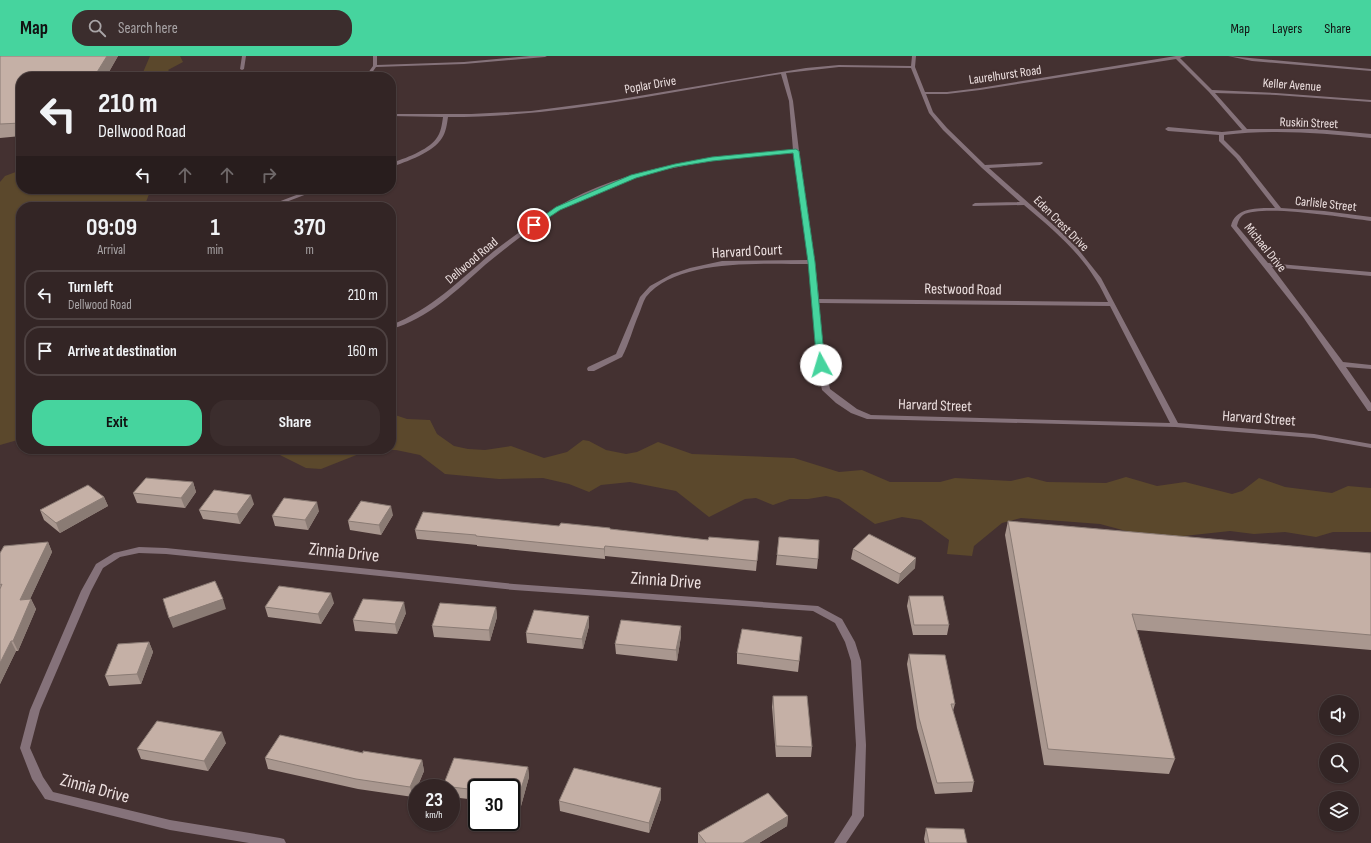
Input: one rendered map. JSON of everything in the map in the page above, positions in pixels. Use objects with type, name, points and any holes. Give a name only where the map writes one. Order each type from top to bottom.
[{"type":"street","points":[[242,68],[244,56]]},
{"type":"street","points":[[371,72],[375,66],[375,56]]},
{"type":"street","points":[[375,66],[545,56]]},
{"type":"street","name":"Eden Crest Drive","points":[[914,56],[913,66],[931,112],[945,130],[1076,250],[1099,279],[1175,425]]},
{"type":"street","name":"Laurelhurst Road","points":[[924,93],[947,93],[980,89],[1184,56]]},
{"type":"street","points":[[1230,56],[1252,60],[1371,70]]},
{"type":"street","points":[[1177,57],[1211,91],[1246,131]]},
{"type":"street","name":"Poplar Drive","points":[[396,115],[446,116],[559,110],[783,72],[839,66],[913,66]]},
{"type":"street","name":"Harvard Street","points":[[783,72],[792,101],[796,151],[812,262],[821,365],[826,390],[854,411],[870,417],[1175,425],[1314,436],[1371,446]]},
{"type":"street","name":"Keller Avenue","points":[[1211,91],[1371,101]]},
{"type":"street","points":[[396,163],[431,146],[439,139],[446,116]]},
{"type":"street","points":[[1168,129],[1222,134],[1246,131]]},
{"type":"street","name":"Ruskin Street","points":[[1246,131],[1316,132],[1371,136]]},
{"type":"street","points":[[1222,134],[1221,140],[1238,157],[1279,210]]},
{"type":"street","name":"Dellwood Road","points":[[396,325],[434,307],[510,242],[558,208],[600,189],[634,177],[675,166],[712,159],[796,151]]},
{"type":"street","points":[[984,167],[1040,163]]},
{"type":"street","points":[[282,202],[303,194]]},
{"type":"street","points":[[975,205],[1026,203]]},
{"type":"street","name":"Michael Drive","points":[[1279,210],[1253,210],[1241,214],[1235,219],[1234,226],[1267,265],[1341,364],[1371,409]]},
{"type":"street","name":"Carlisle Street","points":[[1279,210],[1371,219]]},
{"type":"street","name":"Harvard Court","points":[[591,369],[619,355],[642,298],[652,288],[674,275],[692,269],[722,263],[812,262]]},
{"type":"street","points":[[1267,265],[1371,274]]},
{"type":"street","name":"Restwood Road","points":[[815,301],[1112,304]]},
{"type":"street","points":[[1341,364],[1371,367]]},
{"type":"street","name":"Zinnia Drive","points":[[280,843],[170,825],[49,796],[38,779],[25,748],[35,710],[86,591],[99,566],[117,555],[139,550],[166,551],[514,587],[815,608],[839,621],[850,642],[856,661],[861,745],[858,816],[840,843]]},
{"type":"shaded area","points":[[150,56],[180,56],[183,62],[168,70],[170,72],[143,72]]},
{"type":"shaded area","points":[[16,172],[16,194],[149,194],[146,202],[16,202],[16,440],[0,445],[0,182],[5,176]]},
{"type":"shaded area","points":[[396,415],[407,419],[430,420],[437,434],[454,446],[485,450],[511,446],[544,458],[567,452],[583,440],[589,441],[606,450],[626,454],[637,452],[658,442],[692,454],[794,458],[839,472],[862,470],[890,482],[940,482],[955,478],[1011,481],[1028,477],[1047,482],[1106,483],[1126,477],[1157,486],[1185,482],[1232,494],[1242,491],[1259,478],[1285,487],[1332,493],[1348,486],[1371,488],[1371,532],[1333,532],[1316,537],[1285,532],[1254,534],[1230,531],[1156,539],[1100,524],[1021,518],[1002,523],[974,546],[972,556],[947,554],[949,540],[921,520],[902,517],[875,524],[839,499],[826,496],[808,499],[790,499],[773,505],[756,498],[745,499],[709,517],[676,491],[630,482],[601,485],[589,492],[569,484],[543,478],[499,479],[445,474],[420,455],[396,450]]},
{"type":"shaded area","points":[[278,454],[359,454],[321,469],[306,468]]},
{"type":"building","points":[[0,56],[107,56],[97,72],[16,72],[16,123],[0,124]]},
{"type":"building","points":[[146,478],[193,482],[181,498],[133,493]]},
{"type":"building","points":[[88,485],[104,497],[56,523],[40,510]]},
{"type":"building","points":[[214,490],[251,495],[237,514],[199,510]]},
{"type":"building","points":[[284,498],[317,502],[305,520],[272,516]]},
{"type":"building","points":[[361,501],[391,506],[379,525],[348,521]]},
{"type":"building","points":[[423,512],[559,526],[561,523],[708,540],[709,537],[759,541],[757,561],[605,546],[604,549],[415,530]]},
{"type":"building","points":[[1008,521],[1371,553],[1371,635],[1132,614],[1175,759],[1048,749]]},
{"type":"building","points":[[869,534],[916,558],[900,574],[853,549]]},
{"type":"building","points":[[779,537],[819,540],[818,559],[777,555]]},
{"type":"building","points":[[48,542],[20,600],[31,599],[13,641],[11,641],[0,663],[0,589],[2,584],[0,585],[0,553],[4,546]]},
{"type":"building","points":[[215,581],[223,599],[169,618],[163,599]]},
{"type":"building","points":[[279,586],[331,593],[318,614],[265,607]]},
{"type":"building","points":[[909,596],[943,596],[949,625],[914,625]]},
{"type":"building","points":[[363,599],[404,602],[395,624],[353,620]]},
{"type":"building","points":[[440,603],[496,607],[489,630],[432,626]]},
{"type":"building","points":[[534,610],[589,616],[582,639],[526,633]]},
{"type":"building","points":[[621,620],[681,626],[676,650],[615,644]]},
{"type":"building","points":[[742,629],[802,637],[799,661],[737,653]]},
{"type":"building","points":[[149,642],[137,674],[105,676],[118,644]]},
{"type":"building","points":[[909,654],[945,655],[955,704],[951,704],[974,782],[937,783],[919,718]]},
{"type":"building","points":[[773,696],[807,696],[812,747],[776,746]]},
{"type":"building","points":[[157,721],[222,732],[204,761],[137,749]]},
{"type":"building","points":[[280,735],[363,753],[363,751],[422,760],[414,779],[408,779],[408,787],[356,779],[265,758]]},
{"type":"building","points":[[454,758],[528,767],[520,792],[520,779],[468,779],[468,789],[460,788],[460,779],[446,779]]},
{"type":"building","points":[[574,768],[661,788],[649,823],[559,801]]},
{"type":"building","points":[[768,793],[788,816],[743,843],[706,843],[698,833]]},
{"type":"building","points":[[926,828],[964,829],[967,843],[929,843]]},
{"type":"route","points":[[534,225],[558,208],[600,189],[634,177],[675,166],[712,159],[761,153],[796,151],[803,209],[812,262],[821,365]]}]
